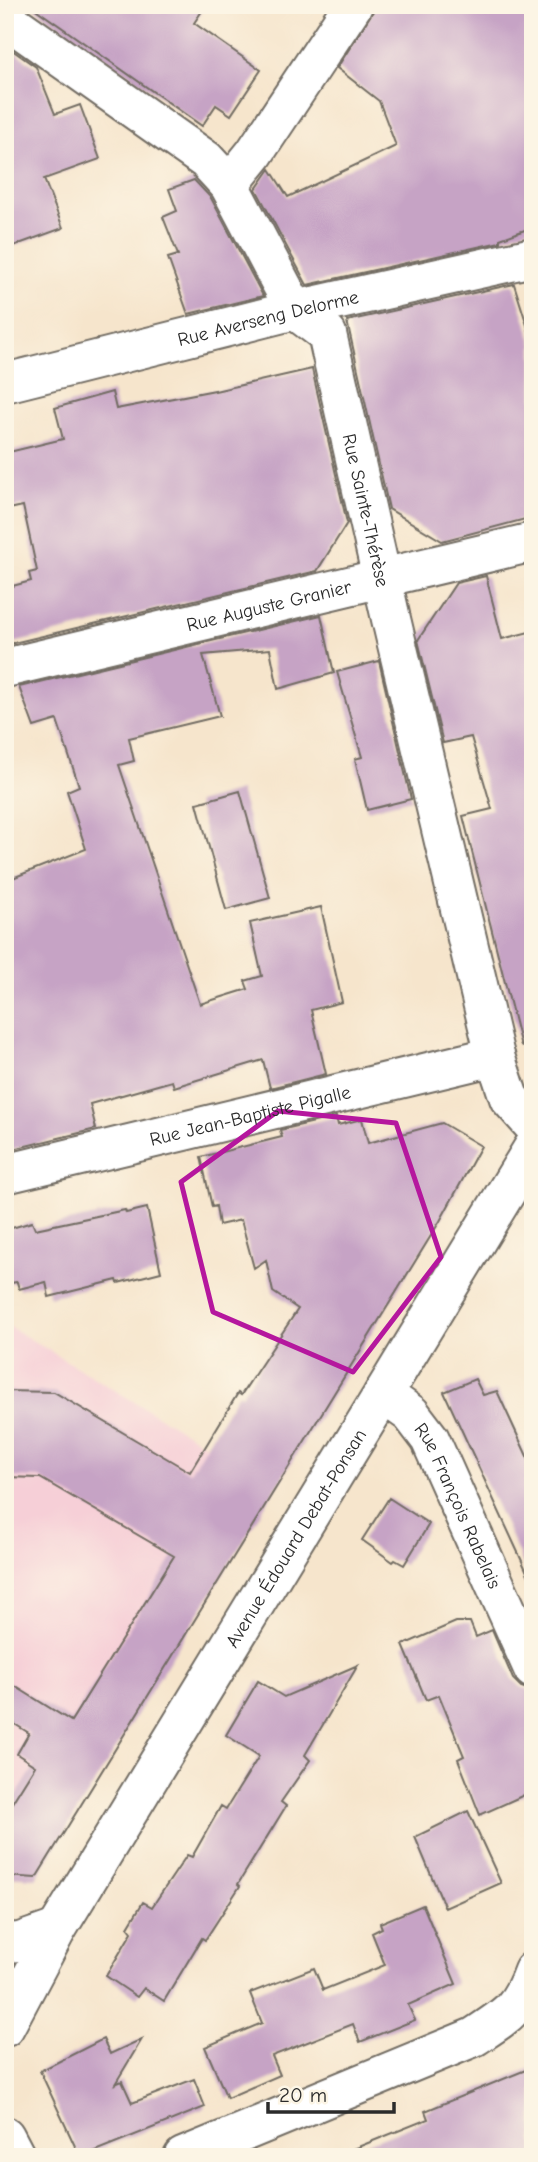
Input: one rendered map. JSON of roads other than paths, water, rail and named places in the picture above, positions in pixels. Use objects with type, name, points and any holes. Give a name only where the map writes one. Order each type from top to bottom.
[{"type":"street","points":[[229,185],[254,154],[354,5]]},
{"type":"street","name":"Rue Sainte-Thérèse","points":[[5,18],[206,160],[229,185],[295,310],[327,334],[495,1056],[509,1098],[533,1125]]},
{"type":"street","name":"Rue Averseng Delorme","points":[[5,383],[295,310],[533,257]]},
{"type":"street","name":"Rue Auguste Granier","points":[[5,668],[533,542]]},
{"type":"street","name":"Rue Jean-Baptiste Pigalle","points":[[5,1174],[495,1056]]},
{"type":"street","name":"Avenue Édouard Debat-Ponsan","points":[[5,2027],[57,1929],[533,1148]]},
{"type":"street","name":"Rue François Rabelais","points":[[383,1394],[411,1414],[430,1439],[533,1669]]},
{"type":"street","points":[[5,1942],[20,1942],[57,1929]]},
{"type":"street","points":[[183,2157],[474,2037],[506,2017],[524,1996],[533,1971]]},
{"type":"street","points":[[5,2136],[16,2157]]}]
